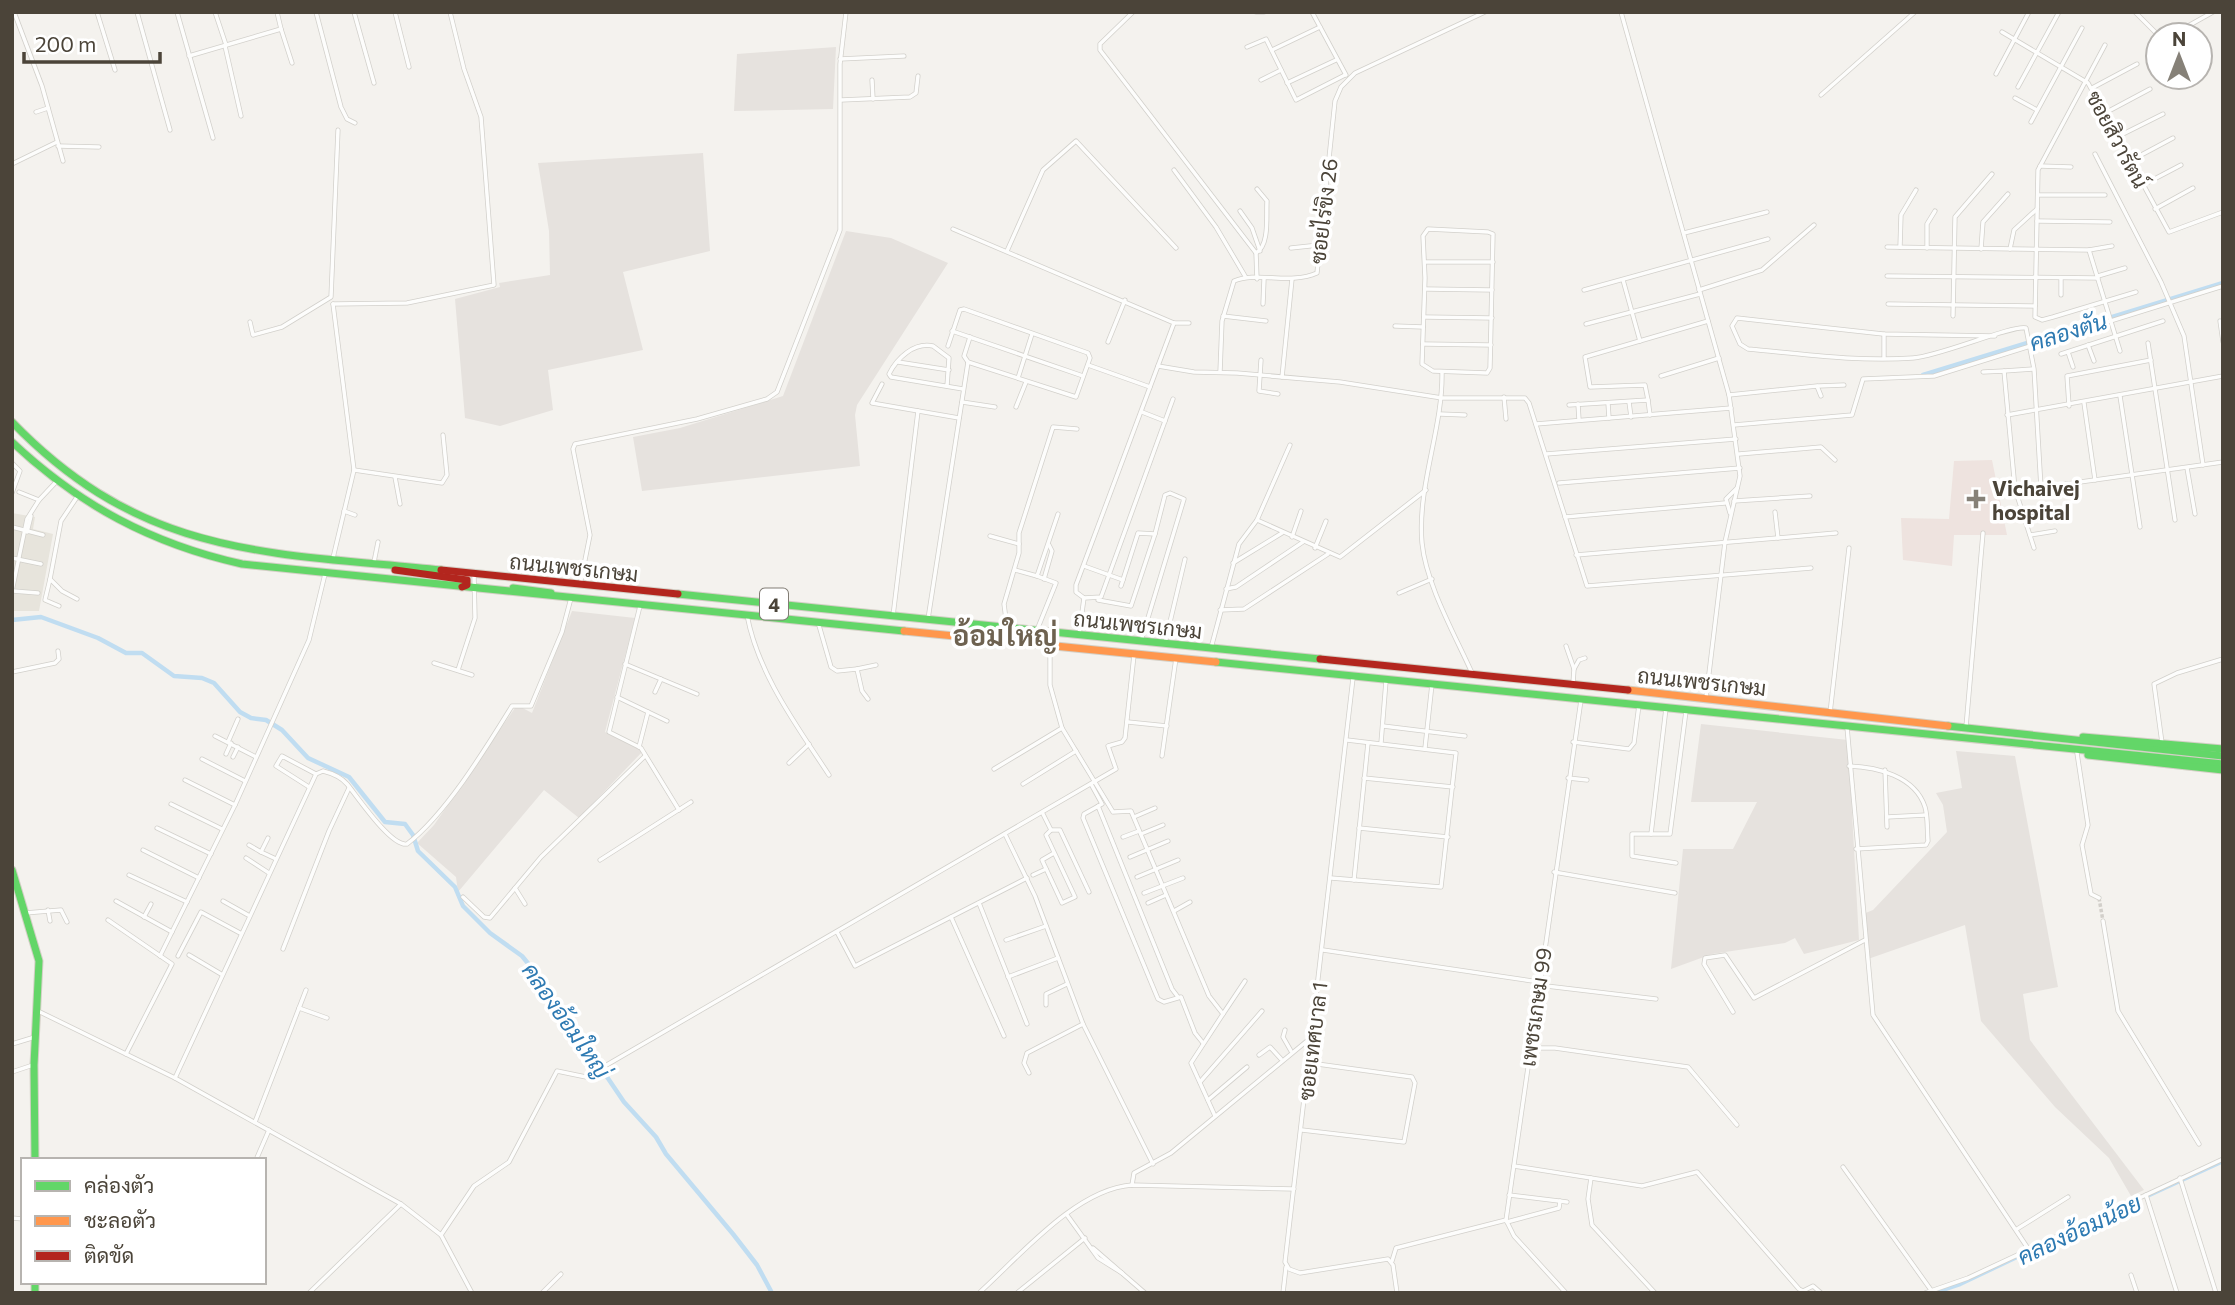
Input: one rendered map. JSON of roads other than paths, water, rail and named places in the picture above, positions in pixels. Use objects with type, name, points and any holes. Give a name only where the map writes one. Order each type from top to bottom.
[{"type":"main road","name":"ถนนเพชรเกษม","points":[[12,422],[67,474],[104,500],[145,520],[221,546],[496,577],[1598,687],[2223,756]]},
{"type":"main road","name":"ถนนเพชรเกษม","points":[[12,442],[56,482],[133,530],[192,553],[242,564],[2223,764]]},
{"type":"main road","points":[[383,565],[405,572],[467,580],[467,585],[460,587]]},
{"type":"main road","points":[[496,577],[487,579],[486,584],[542,590],[562,597]]},
{"type":"main road","points":[[1581,700],[1588,686]]},
{"type":"main road","points":[[1597,701],[1592,695],[1598,687]]},
{"type":"main road","name":"ถนนเพชรเกษม","points":[[2046,736],[2223,749]]},
{"type":"main road","name":"ถนนเพชรเกษม","points":[[2031,744],[2077,753],[2223,770]]},
{"type":"main road","points":[[12,870],[36,944],[38,1012],[34,1065],[35,1158]]},
{"type":"street","points":[[14,12],[48,108],[63,161]]},
{"type":"street","points":[[97,12],[115,70]]},
{"type":"street","points":[[137,12],[170,130]]},
{"type":"street","points":[[177,12],[213,138]]},
{"type":"street","points":[[215,12],[226,46],[241,116]]},
{"type":"street","points":[[276,12],[292,63]]},
{"type":"street","points":[[316,12],[341,107],[347,119],[355,122]]},
{"type":"street","points":[[354,12],[374,83]]},
{"type":"street","points":[[394,12],[409,67]]},
{"type":"street","points":[[333,304],[414,302],[494,285],[481,117],[464,69],[450,12]]},
{"type":"street","points":[[580,585],[590,535],[573,449],[575,444],[697,419],[777,393],[838,239],[841,219],[840,59],[846,12]]},
{"type":"street","points":[[1133,12],[1100,44],[1100,50],[1258,252]]},
{"type":"street","points":[[1256,12],[1264,12]]},
{"type":"street","points":[[1312,12],[1346,78]]},
{"type":"street","points":[[1247,47],[1266,40],[1298,100],[1485,12]]},
{"type":"street","points":[[1620,12],[1729,395],[1739,454],[1737,488],[1724,541],[1706,699]]},
{"type":"street","points":[[1821,95],[1915,12]]},
{"type":"street","points":[[1996,74],[2029,12]]},
{"type":"street","points":[[2018,88],[2059,12]]},
{"type":"street","points":[[2197,21],[2213,12]]},
{"type":"street","points":[[1272,50],[1320,27]]},
{"type":"street","points":[[2031,122],[2081,28]]},
{"type":"street","points":[[189,56],[281,29]]},
{"type":"street","name":"ซอยสิวารัตน์","points":[[2002,32],[2086,81],[2092,88],[2155,209],[2172,233],[2223,212]]},
{"type":"street","points":[[2105,45],[2040,166],[2035,317],[2042,320],[2136,292]]},
{"type":"street","points":[[840,59],[904,56]]},
{"type":"street","points":[[1287,83],[1336,60]]},
{"type":"street","points":[[2092,88],[2137,64]]},
{"type":"street","points":[[1261,80],[1281,70]]},
{"type":"street","points":[[841,100],[913,95],[916,93],[918,76]]},
{"type":"street","name":"ซอยไร่ขิง 26","points":[[1245,277],[1292,279],[1317,273],[1335,101],[1346,78]]},
{"type":"street","points":[[872,80],[873,99]]},
{"type":"street","points":[[2105,113],[2146,91]]},
{"type":"street","points":[[2015,98],[2037,110]]},
{"type":"street","points":[[36,112],[48,108]]},
{"type":"street","points":[[2117,136],[2162,114]]},
{"type":"street","points":[[333,559],[354,470],[333,304],[330,299],[338,130]]},
{"type":"street","points":[[2130,161],[2173,138]]},
{"type":"street","points":[[1007,251],[1043,170],[1076,141],[1176,248]]},
{"type":"street","points":[[12,164],[57,144],[99,147]]},
{"type":"street","points":[[2095,154],[2184,336],[2203,465]]},
{"type":"street","points":[[2143,185],[2181,165]]},
{"type":"street","points":[[2040,166],[2071,167]]},
{"type":"street","points":[[1174,170],[1216,227],[1245,277],[1231,284],[1223,316],[1220,372]]},
{"type":"street","points":[[1953,316],[1956,213],[1992,174]]},
{"type":"street","points":[[2155,209],[2193,188]]},
{"type":"street","points":[[1257,189],[1266,201],[1264,241],[1258,252]]},
{"type":"street","points":[[1900,247],[1901,215],[1916,190]]},
{"type":"street","points":[[1981,249],[1983,222],[2008,194]]},
{"type":"street","points":[[2038,195],[2105,195]]},
{"type":"street","points":[[2010,249],[2014,230],[2037,208]]},
{"type":"street","points":[[1240,211],[1252,228],[1258,252],[1257,279]]},
{"type":"street","points":[[1927,248],[1927,224],[1935,211]]},
{"type":"street","points":[[1684,233],[1768,212]]},
{"type":"street","points":[[2037,221],[2110,222]]},
{"type":"street","points":[[1586,324],[1700,292],[1762,270],[1814,225]]},
{"type":"street","points":[[953,229],[1174,323],[1189,323]]},
{"type":"street","points":[[1428,229],[1491,232],[1492,318],[1487,373],[1442,372],[1424,368],[1425,262],[1423,236],[1428,229]]},
{"type":"street","points":[[1584,290],[1768,239]]},
{"type":"street","points":[[1291,248],[1319,245]]},
{"type":"street","points":[[1887,247],[2089,250],[2112,246]]},
{"type":"street","points":[[2089,250],[2120,351]]},
{"type":"street","points":[[1425,262],[1493,262]]},
{"type":"street","points":[[1887,276],[2098,277],[2124,268]]},
{"type":"street","points":[[2061,278],[2061,295]]},
{"type":"street","points":[[1263,304],[1264,279]]},
{"type":"street","points":[[1282,377],[1292,279]]},
{"type":"street","points":[[1623,280],[1640,341]]},
{"type":"street","points":[[1734,425],[1852,415],[1863,379],[1934,376],[2168,300],[2223,286]]},
{"type":"street","points":[[1425,289],[1492,290]]},
{"type":"street","points":[[250,322],[253,335],[268,332],[330,299]]},
{"type":"street","points":[[1108,342],[1125,300]]},
{"type":"street","points":[[1888,304],[2035,306]]},
{"type":"street","points":[[948,346],[960,310],[964,309],[1088,353],[1088,365],[1075,398],[968,362],[964,356],[970,337]]},
{"type":"street","points":[[1223,316],[1266,321]]},
{"type":"street","points":[[1424,317],[1492,318]]},
{"type":"street","points":[[1995,336],[1884,334],[1737,318],[1732,326],[1740,344],[1748,349],[1884,358],[1926,356],[1995,336],[2023,327],[2029,336],[2034,369],[2041,488]]},
{"type":"street","points":[[1650,415],[1645,385],[1590,387],[1584,361],[1588,354],[1708,321]]},
{"type":"street","points":[[2061,354],[2163,321]]},
{"type":"street","points":[[2220,321],[2223,342]]},
{"type":"street","points":[[1141,641],[1185,499],[1170,493],[1165,495],[1131,606],[1084,598],[1075,590],[1174,323]]},
{"type":"street","points":[[1395,326],[1423,327]]},
{"type":"street","points":[[953,331],[1084,376]]},
{"type":"street","points":[[1018,378],[1032,334]]},
{"type":"street","points":[[1884,334],[1884,358]]},
{"type":"street","points":[[2148,343],[2175,520]]},
{"type":"street","points":[[947,386],[947,355],[926,344],[916,346],[889,374],[891,377],[964,389]]},
{"type":"street","points":[[1423,344],[1491,345]]},
{"type":"street","points":[[2088,345],[2094,361]]},
{"type":"street","points":[[2067,351],[2073,367]]},
{"type":"street","points":[[1661,376],[1719,358]]},
{"type":"street","points":[[1261,360],[1259,391],[1278,394]]},
{"type":"street","points":[[2069,406],[2067,376],[2151,360]]},
{"type":"street","points":[[898,362],[949,370]]},
{"type":"street","points":[[928,620],[968,362]]},
{"type":"street","points":[[1088,365],[1150,387]]},
{"type":"street","points":[[1158,366],[1194,372],[1340,382],[1442,398],[1525,398],[1589,587],[1811,568]]},
{"type":"street","points":[[1983,372],[2034,369]]},
{"type":"street","points":[[2004,371],[2016,491],[2034,548]]},
{"type":"street","points":[[1442,372],[1442,398],[1426,490],[1422,544],[1432,579],[1472,675]]},
{"type":"street","points":[[2007,415],[2036,412],[2223,376]]},
{"type":"street","points":[[1016,407],[1026,382]]},
{"type":"street","points":[[882,384],[872,404],[959,418]]},
{"type":"street","points":[[1729,395],[1844,385]]},
{"type":"street","points":[[1817,386],[1821,396]]},
{"type":"street","points":[[2120,396],[2140,527]]},
{"type":"street","points":[[1504,397],[1506,419]]},
{"type":"street","points":[[1097,600],[1101,597],[1173,399]]},
{"type":"street","points":[[1569,405],[1648,400]]},
{"type":"street","points":[[1629,401],[1631,417]]},
{"type":"street","points":[[961,402],[995,407]]},
{"type":"street","points":[[1608,403],[1609,418]]},
{"type":"street","points":[[2084,403],[2095,480]]},
{"type":"street","points":[[1578,404],[1579,421]]},
{"type":"street","points":[[1536,424],[1731,408]]},
{"type":"street","points":[[893,616],[918,411]]},
{"type":"street","points":[[1142,412],[1165,421]]},
{"type":"street","points":[[1440,414],[1465,415]]},
{"type":"street","points":[[1007,628],[1004,604],[1015,570],[1019,533],[1051,430],[1057,425],[1077,429]]},
{"type":"street","points":[[354,470],[442,483],[447,475],[443,435]]},
{"type":"street","points":[[1546,454],[1737,439]]},
{"type":"street","points":[[1211,648],[1239,544],[1257,520],[1290,445]]},
{"type":"street","points":[[1739,454],[1821,447],[1835,460]]},
{"type":"street","points":[[2016,491],[2223,462]]},
{"type":"street","points":[[12,463],[20,471],[12,493]]},
{"type":"street","points":[[2187,467],[2195,514]]},
{"type":"street","points":[[1559,483],[1740,468]]},
{"type":"street","points":[[395,477],[400,504]]},
{"type":"street","points":[[38,593],[13,591],[31,515],[39,500],[56,482]]},
{"type":"street","points":[[1730,513],[1726,503],[1728,494],[1737,488]]},
{"type":"street","points":[[1257,520],[1328,554],[1342,555],[1426,490]]},
{"type":"street","points":[[19,492],[39,500]]},
{"type":"street","points":[[1734,501],[1810,496]]},
{"type":"street","points":[[59,606],[45,600],[61,521],[77,497]]},
{"type":"street","points":[[1565,517],[1726,503]]},
{"type":"street","points":[[344,510],[355,514]]},
{"type":"street","points":[[2022,513],[2058,510]]},
{"type":"street","points":[[1292,537],[1301,511]]},
{"type":"street","points":[[1775,512],[1778,538]]},
{"type":"street","points":[[1037,576],[1058,514]]},
{"type":"street","points":[[1315,548],[1326,521]]},
{"type":"street","points":[[12,527],[43,535]]},
{"type":"street","points":[[2030,536],[2055,531]]},
{"type":"street","points":[[1121,586],[1138,533],[1155,534]]},
{"type":"street","points":[[1233,563],[1282,533]]},
{"type":"street","points":[[1576,555],[1836,533]]},
{"type":"street","points":[[1966,727],[1983,533]]},
{"type":"street","points":[[990,536],[1019,544]]},
{"type":"street","points":[[373,564],[377,542]]},
{"type":"street","points":[[1226,589],[1236,587],[1303,542]]},
{"type":"street","points":[[1044,579],[1052,551],[1049,545]]},
{"type":"street","points":[[1830,713],[1849,548]]},
{"type":"street","points":[[1220,610],[1244,609],[1328,554]]},
{"type":"street","points":[[12,558],[41,564]]},
{"type":"street","points":[[1165,643],[1185,559]]},
{"type":"street","points":[[1084,566],[1123,580]]},
{"type":"street","points":[[1015,570],[1056,583],[1037,631]]},
{"type":"street","points":[[160,956],[235,805],[267,727],[309,640],[320,605],[325,573]]},
{"type":"street","points":[[457,670],[475,618],[474,574]]},
{"type":"street","points":[[50,579],[76,599]]},
{"type":"street","points":[[1399,593],[1432,579]]},
{"type":"street","points":[[175,1078],[248,915],[316,774],[323,771],[331,774],[349,788],[399,843],[407,844],[418,836],[477,760],[513,706],[533,703],[562,632],[571,598]]},
{"type":"street","points":[[1079,635],[1084,598]]},
{"type":"street","points":[[640,605],[609,732],[639,747],[679,810]]},
{"type":"street","points":[[747,615],[758,654],[809,744],[830,775]]},
{"type":"street","points":[[818,622],[832,669],[857,669],[876,665]]},
{"type":"street","points":[[1050,646],[1052,698],[1062,728],[1102,804],[1084,814],[1083,818],[1160,1001],[1178,997]]},
{"type":"street","points":[[1566,646],[1574,668],[1573,685]]},
{"type":"street","points":[[12,671],[55,663],[59,659],[58,651]]},
{"type":"street","points":[[441,1235],[474,1186],[509,1162],[555,1073],[560,1070],[583,1078],[1043,814],[1116,769],[1108,746],[1124,741],[1135,654]]},
{"type":"street","points":[[1162,757],[1175,658]]},
{"type":"street","points":[[1574,668],[1579,660],[1585,658]]},
{"type":"street","points":[[2162,743],[2154,684],[2177,673],[2223,659]]},
{"type":"street","points":[[434,663],[472,675]]},
{"type":"street","points":[[625,664],[697,694]]},
{"type":"street","points":[[857,669],[866,697]]},
{"type":"street","name":"ซอยเทศบาล 1","points":[[1283,1293],[1353,676]]},
{"type":"street","points":[[655,692],[661,679]]},
{"type":"street","points":[[1381,743],[1386,679]]},
{"type":"street","points":[[1425,748],[1432,684]]},
{"type":"street","points":[[617,696],[667,721]]},
{"type":"street","name":"เพชรเกษม 99","points":[[1506,1221],[1554,872],[1581,700]]},
{"type":"street","points":[[1573,742],[1629,749],[1634,743],[1639,705]]},
{"type":"street","points":[[1651,834],[1666,708]]},
{"type":"street","points":[[1676,863],[1632,856],[1633,833],[1670,834],[1686,709]]},
{"type":"street","points":[[639,747],[649,711]]},
{"type":"street","points":[[226,754],[238,719]]},
{"type":"street","points":[[1128,722],[1167,726]]},
{"type":"street","points":[[1382,726],[1465,736]]},
{"type":"street","points":[[1847,727],[1856,849],[1876,1023],[2029,1250]]},
{"type":"street","points":[[994,769],[1062,728]]},
{"type":"street","points":[[215,736],[256,757]]},
{"type":"street","points":[[1331,878],[1441,887],[1454,787],[1456,753],[1347,740]]},
{"type":"street","points":[[1354,880],[1368,742]]},
{"type":"street","points":[[789,763],[809,744]]},
{"type":"street","points":[[233,757],[238,747]]},
{"type":"street","points":[[1023,784],[1076,751]]},
{"type":"street","points":[[2077,753],[2088,825],[2082,845],[2091,894],[2099,898]]},
{"type":"street","points":[[309,787],[276,766],[282,755],[316,774]]},
{"type":"street","points":[[463,897],[484,917],[490,918],[556,842],[645,756]]},
{"type":"street","points":[[202,759],[246,781]]},
{"type":"street","points":[[1849,766],[1885,770],[1918,796],[1926,815],[1926,845],[1856,849]]},
{"type":"street","points":[[1885,770],[1887,827]]},
{"type":"street","points":[[1364,778],[1454,787]]},
{"type":"street","points":[[1568,778],[1587,780]]},
{"type":"street","points":[[185,780],[235,805]]},
{"type":"street","points":[[1091,783],[1113,812],[1129,810],[1134,817],[1209,996],[1223,1014]]},
{"type":"street","points":[[283,949],[329,831],[349,788]]},
{"type":"street","points":[[600,860],[691,802]]},
{"type":"street","points":[[172,804],[222,829]]},
{"type":"street","points":[[1098,806],[1167,978],[1195,1033],[1203,1043]]},
{"type":"street","points":[[1134,817],[1155,808]]},
{"type":"street","points":[[1043,814],[1051,830]]},
{"type":"street","points":[[1887,817],[1926,815]]},
{"type":"street","points":[[1123,837],[1163,825]]},
{"type":"street","points":[[156,828],[211,854]]},
{"type":"street","points":[[1359,828],[1448,837]]},
{"type":"street","points":[[1054,853],[1042,858],[1060,902],[1075,899],[1046,835],[1051,830],[1060,830],[1089,892]]},
{"type":"street","points":[[1005,834],[1027,878],[1083,1024],[1153,1164]]},
{"type":"street","points":[[261,852],[268,838]]},
{"type":"street","points":[[1130,857],[1168,841]]},
{"type":"street","points":[[248,845],[276,859]]},
{"type":"street","points":[[143,850],[199,878]]},
{"type":"street","points":[[246,858],[269,873]]},
{"type":"street","points":[[1137,877],[1178,860]]},
{"type":"street","points":[[1033,875],[1046,869]]},
{"type":"street","points":[[1554,872],[1675,893]]},
{"type":"street","points":[[129,875],[187,902]]},
{"type":"street","points":[[838,932],[855,965],[1027,878]]},
{"type":"street","points":[[1144,893],[1183,878]]},
{"type":"street","points":[[515,888],[525,904]]},
{"type":"street","points":[[1148,902],[1166,894]]},
{"type":"street","points":[[116,901],[172,932]]},
{"type":"street","points":[[223,901],[248,915]]},
{"type":"street","points":[[1174,911],[1190,902]]},
{"type":"street","points":[[979,903],[1027,1024]]},
{"type":"street","points":[[144,917],[151,904]]},
{"type":"street","points":[[48,910],[50,921]]},
{"type":"street","points":[[25,912],[61,910],[67,922]]},
{"type":"street","points":[[178,956],[201,912],[240,933]]},
{"type":"street","points":[[951,917],[1004,1036]]},
{"type":"street","points":[[108,919],[172,967],[126,1054]]},
{"type":"street","points":[[2103,921],[2118,1011],[2199,1144]]},
{"type":"street","points":[[1006,940],[1046,926]]},
{"type":"street","points":[[1733,1012],[1704,964],[1705,958],[1725,955],[1754,998],[1865,940]]},
{"type":"street","points":[[1323,950],[1539,984],[1656,999]]},
{"type":"street","points":[[188,955],[221,974]]},
{"type":"street","points":[[1008,976],[1058,958]]},
{"type":"street","points":[[1215,1116],[1191,1063],[1245,981]]},
{"type":"street","points":[[1046,1005],[1046,994],[1067,984]]},
{"type":"street","points":[[255,1122],[306,990]]},
{"type":"street","points":[[299,1007],[327,1018]]},
{"type":"street","points":[[1200,1082],[1262,1011]]},
{"type":"street","points":[[38,1012],[175,1078],[401,1204],[441,1235],[472,1293]]},
{"type":"street","points":[[1029,1073],[1024,1063],[1027,1053],[1083,1024]]},
{"type":"street","points":[[1285,1030],[1283,1037],[1292,1051]]},
{"type":"street","points":[[1132,1185],[1134,1172],[1153,1164],[1313,1036]]},
{"type":"street","points":[[12,1044],[35,1037]]},
{"type":"street","points":[[1259,1055],[1270,1047],[1281,1059]]},
{"type":"street","points":[[1530,1048],[1555,1048],[1689,1067],[1737,1125]]},
{"type":"street","points":[[1302,1130],[1404,1142],[1415,1083],[1412,1077],[1310,1063]]},
{"type":"street","points":[[12,1072],[34,1065]]},
{"type":"street","points":[[1208,1100],[1247,1067]]},
{"type":"street","points":[[257,1158],[269,1130]]},
{"type":"street","points":[[1925,1293],[2029,1250],[2223,1159]]},
{"type":"street","points":[[1513,1166],[1648,1186],[1697,1172],[1799,1289],[1803,1291],[1814,1286],[1821,1293]]},
{"type":"street","points":[[1843,1167],[1931,1290]]},
{"type":"street","points":[[1591,1178],[1588,1199],[1592,1225],[1655,1293]]},
{"type":"street","points":[[2181,1181],[2216,1293]]},
{"type":"street","points":[[979,1293],[1067,1215],[1098,1193],[1132,1185],[1294,1189]]},
{"type":"street","points":[[1509,1195],[1567,1202]]},
{"type":"street","points":[[2146,1196],[2177,1293]]},
{"type":"street","points":[[2016,1230],[2068,1198]]},
{"type":"street","points":[[1397,1293],[1392,1261],[1395,1248],[1559,1208],[1560,1201]]},
{"type":"street","points":[[309,1293],[401,1204]]},
{"type":"street","points":[[1067,1215],[1091,1246],[1145,1293]]},
{"type":"street","points":[[1506,1221],[1514,1236],[1566,1293]]},
{"type":"street","points":[[1017,1293],[1085,1238]]},
{"type":"street","points":[[1286,1267],[1300,1273],[1384,1259],[1392,1261]]},
{"type":"street","points":[[542,1293],[561,1274]]},
{"type":"street","points":[[2131,1275],[2137,1293]]},
{"type":"waterway","name":"คลองตัน","points":[[1923,375],[2223,283]]},
{"type":"waterway","name":"คลองอ้อมใหญ่","points":[[12,620],[41,617],[98,638],[126,653],[142,653],[174,676],[202,678],[214,683],[240,712],[251,718],[266,720],[282,730],[308,758],[349,777],[385,822],[405,824],[413,835],[418,851],[455,887],[463,906],[490,933],[522,956],[540,978],[624,1102],[656,1137],[666,1154],[733,1234],[757,1265],[772,1293]]},
{"type":"waterway","name":"คลองอ้อมน้อย","points":[[2147,1196],[2223,1161]]},
{"type":"waterway","name":"คลองอ้อมน้อย","points":[[1933,1293],[1960,1284],[2063,1235]]},
{"type":"tunnel","points":[[2099,898],[2103,921]]},
{"type":"place","name":"Vichaivej hospital","points":[[1976,499]]},
{"type":"district","name":"อ้อมใหญ่","points":[[1005,635]]}]
